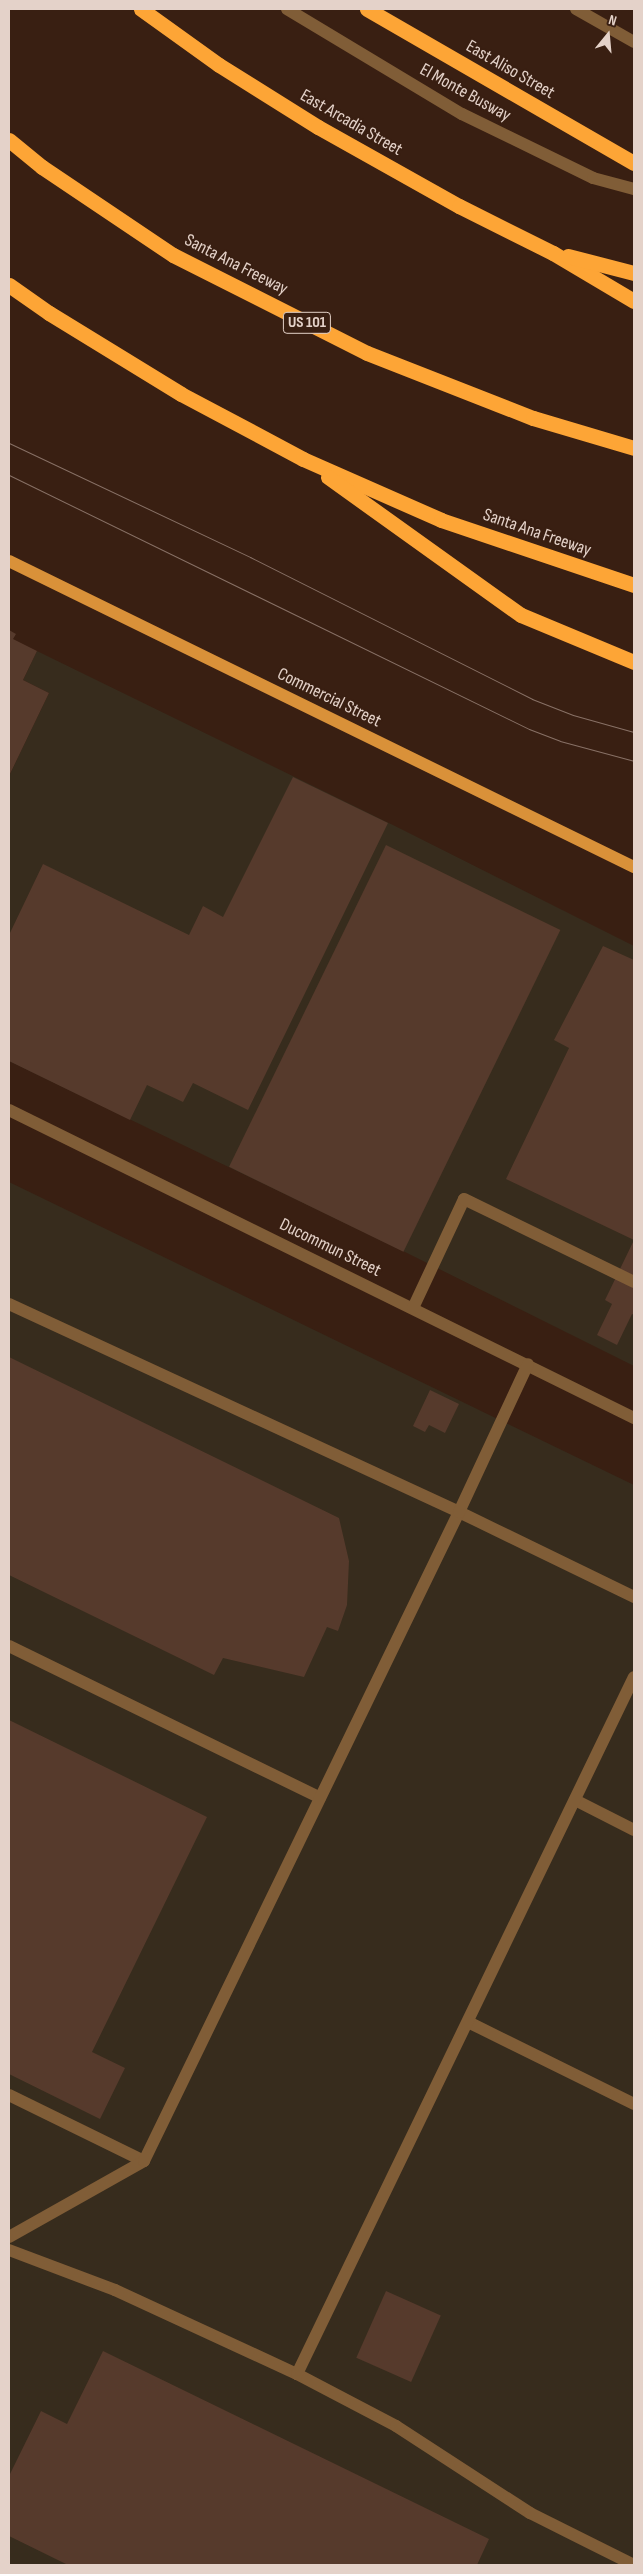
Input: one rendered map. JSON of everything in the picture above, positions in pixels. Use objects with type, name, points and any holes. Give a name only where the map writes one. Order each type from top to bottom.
[{"type":"highway","name":"East Arcadia Street","points":[[141,9],[219,65],[318,127],[459,206],[553,253]]},
{"type":"highway","name":"East Aliso Street","points":[[367,9],[634,163]]},
{"type":"highway","name":"Santa Ana Freeway","points":[[9,140],[42,167],[173,255],[367,353],[533,418],[634,448]]},
{"type":"highway","points":[[553,253],[634,273]]},
{"type":"highway","points":[[553,253],[634,301]]},
{"type":"highway","name":"Santa Ana Freeway","points":[[9,285],[49,313],[181,394],[303,459],[441,520],[634,585]]},
{"type":"highway","points":[[303,459],[521,615],[634,662]]},
{"type":"main road","name":"Commercial Street","points":[[9,561],[634,867]]},
{"type":"street","name":"El Monte Busway","points":[[287,9],[462,114],[593,178],[634,189]]},
{"type":"street","points":[[576,9],[634,42]]},
{"type":"street","name":"Ducommun Street","points":[[9,1110],[528,1364],[634,1418]]},
{"type":"street","points":[[413,1308],[464,1199],[634,1282]]},
{"type":"street","points":[[9,1304],[459,1512],[634,1597]]},
{"type":"street","points":[[9,2237],[144,2161],[459,1512],[528,1364]]},
{"type":"street","points":[[9,1646],[320,1798]]},
{"type":"street","points":[[297,2374],[634,1677]]},
{"type":"street","points":[[575,1800],[634,1830]]},
{"type":"street","points":[[468,2022],[634,2104]]},
{"type":"street","points":[[9,2096],[144,2161]]},
{"type":"street","points":[[9,2250],[115,2290],[297,2374],[396,2426],[530,2513],[634,2565]]},
{"type":"shaded area","points":[[37,651],[395,826],[634,946],[634,1366],[405,1252],[9,1061],[9,776],[49,693],[23,680]]},
{"type":"shaded area","points":[[9,1182],[634,1485],[634,2565],[9,2565]]},
{"type":"building","points":[[9,630],[16,634],[13,639],[37,651],[23,680],[49,693],[9,776]]},
{"type":"building","points":[[293,777],[388,823],[248,1110],[193,1083],[183,1102],[147,1085],[130,1120],[9,1061],[9,935],[43,864],[189,935],[203,906],[223,917]]},
{"type":"building","points":[[386,845],[560,930],[403,1252],[229,1167]]},
{"type":"building","points":[[603,946],[634,960],[634,1240],[506,1179],[569,1048],[554,1040]]},
{"type":"building","points":[[634,1240],[634,1315],[632,1314],[617,1345],[597,1335],[612,1304],[605,1300]]},
{"type":"building","points":[[9,1357],[339,1518],[349,1561],[347,1605],[338,1631],[327,1627],[304,1677],[223,1658],[214,1675],[9,1575]]},
{"type":"building","points":[[430,1390],[459,1404],[445,1433],[429,1425],[425,1432],[413,1426]]},
{"type":"building","points":[[9,1720],[207,1817],[92,2052],[125,2068],[100,2119],[9,2074]]},
{"type":"building","points":[[386,2291],[441,2315],[411,2382],[356,2358]]},
{"type":"building","points":[[103,2351],[489,2539],[477,2565],[68,2565],[9,2536],[9,2476],[41,2411],[67,2424]]},
{"type":"tram line","points":[[9,443],[250,557],[532,699],[573,715],[634,732]]},
{"type":"tram line","points":[[9,475],[529,729],[560,741],[634,761]]}]
